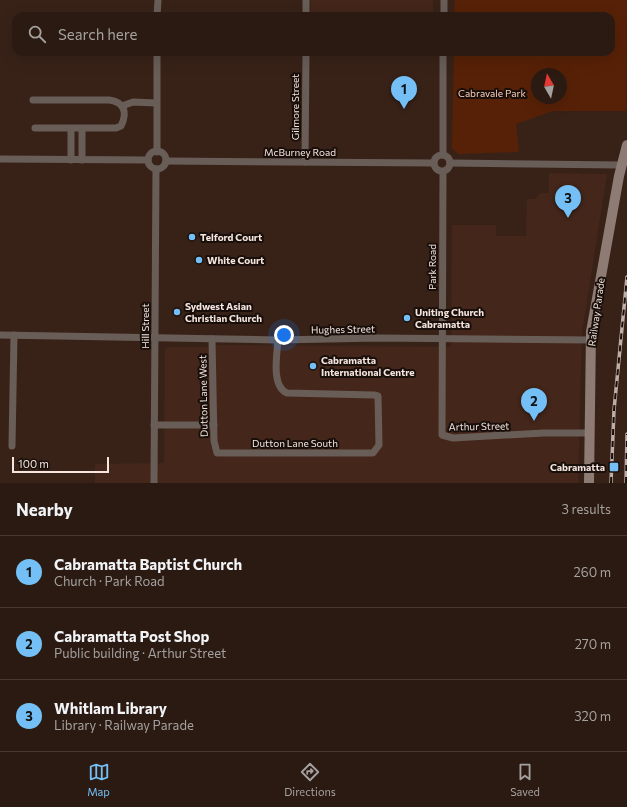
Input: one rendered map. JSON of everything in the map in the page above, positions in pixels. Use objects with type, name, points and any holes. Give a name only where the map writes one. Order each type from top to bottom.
[{"type":"main road","name":"Railway Parade","points":[[589,483],[591,340],[596,299],[627,145]]},
{"type":"street","points":[[157,12],[158,0]]},
{"type":"street","points":[[306,0],[306,12]]},
{"type":"street","points":[[444,0],[444,12]]},
{"type":"street","points":[[157,56],[157,152]]},
{"type":"street","name":"Gilmore Street","points":[[305,162],[306,56]]},
{"type":"street","points":[[443,56],[443,155]]},
{"type":"street","points":[[33,100],[117,101],[122,106],[123,114],[121,126],[116,128],[35,128]]},
{"type":"street","points":[[122,106],[133,102],[156,103]]},
{"type":"street","points":[[71,129],[71,160]]},
{"type":"street","points":[[82,129],[82,160]]},
{"type":"street","points":[[157,152],[162,154],[166,162],[163,166],[156,169],[149,165],[148,160],[150,155],[157,152]]},
{"type":"street","points":[[443,155],[447,157],[450,163],[447,170],[443,172],[436,169],[434,163],[436,158],[443,155]]},
{"type":"street","points":[[0,159],[148,160]]},
{"type":"street","name":"McBurney Road","points":[[166,162],[434,163]]},
{"type":"street","points":[[450,163],[622,165]]},
{"type":"street","name":"Hill Street","points":[[154,483],[156,169]]},
{"type":"street","name":"Park Road","points":[[442,435],[443,172]]},
{"type":"street","name":"Hughes Street","points":[[0,335],[278,340],[591,340]]},
{"type":"street","points":[[12,446],[14,335]]},
{"type":"street","name":"Dutton Lane West","points":[[212,339],[214,441],[217,453]]},
{"type":"street","name":"Dutton Lane South","points":[[217,453],[373,453],[379,445],[379,400],[376,395],[287,393],[281,388],[277,375],[278,340]]},
{"type":"street","points":[[154,425],[214,425]]},
{"type":"street","name":"Arthur Street","points":[[442,435],[453,438],[544,433],[589,433]]},
{"type":"shaded area","points":[[311,0],[433,0],[433,12],[310,12]]},
{"type":"shaded area","points":[[549,173],[607,174],[582,333],[578,483],[95,483],[95,464],[164,463],[165,350],[168,347],[205,347],[221,345],[451,347],[452,225],[496,225],[496,236],[526,236],[527,199],[536,199],[540,193],[549,193]]},
{"type":"green space","name":"Cabravale Park","points":[[455,0],[627,0],[626,111],[553,111],[516,124],[519,152],[458,154],[452,148],[454,56],[615,56],[615,12],[454,12]]},
{"type":"railway","points":[[611,483],[614,410],[627,277]]},
{"type":"railway","points":[[626,483],[627,434]]},
{"type":"place","name":"Cabramatta Baptist Church","points":[[404,109]]},
{"type":"place","name":"Whitlam Library","points":[[568,218]]},
{"type":"place","name":"Telford Court","points":[[192,237]]},
{"type":"place","name":"White Court","points":[[199,260]]},
{"type":"place","name":"Sydwest Asian Christian Church","points":[[177,312]]},
{"type":"place","name":"Uniting Church Cabramatta","points":[[407,318]]},
{"type":"place","name":"Cabramatta International Centre","points":[[313,366]]},
{"type":"place","name":"Cabramatta Post Shop","points":[[534,421]]},
{"type":"place","name":"Cabramatta","points":[[614,467]]}]
